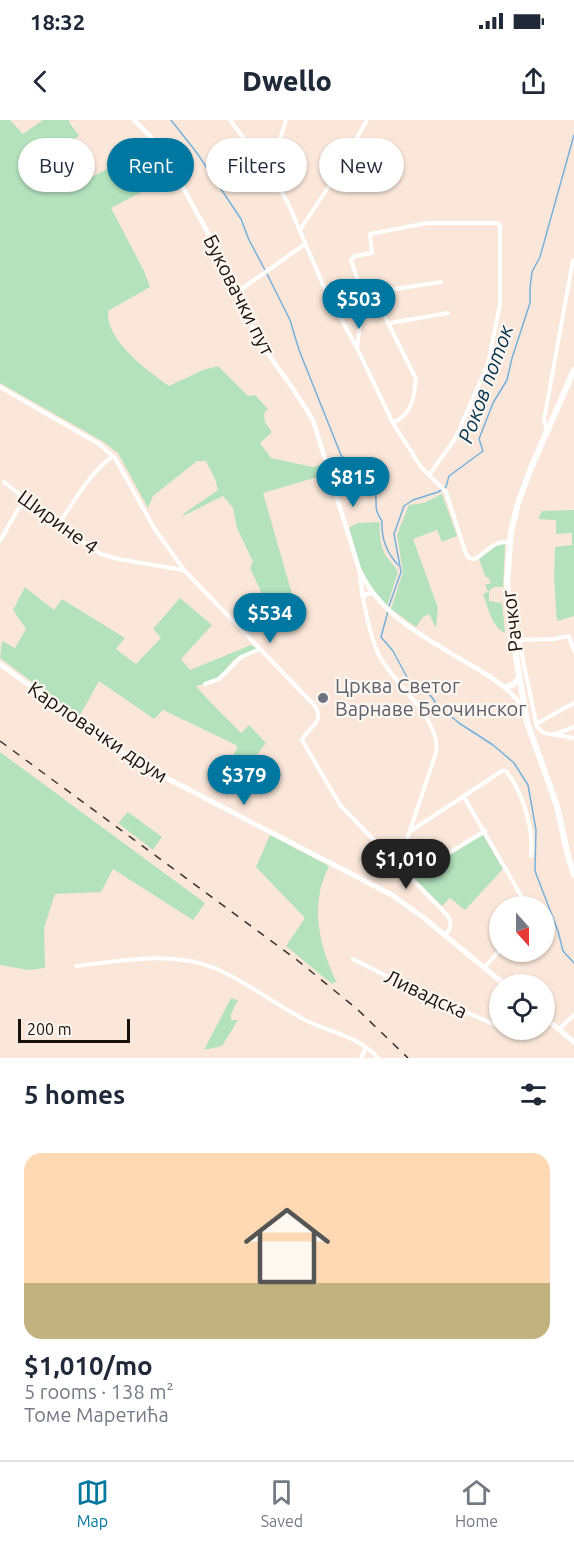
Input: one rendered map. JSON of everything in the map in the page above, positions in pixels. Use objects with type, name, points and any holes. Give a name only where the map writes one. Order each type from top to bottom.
[{"type":"main road","name":"Рачког","points":[[574,370],[521,494],[510,543],[507,582],[524,708],[532,741],[557,806],[574,875]]},
{"type":"main road","name":"Карловачки друм","points":[[0,664],[145,767],[392,895],[492,974]]},
{"type":"main road","points":[[506,687],[514,684],[519,678]]},
{"type":"main road","points":[[555,1026],[574,1042]]},
{"type":"street","name":"Буковачки пут","points":[[134,120],[150,136],[173,170],[211,238],[260,343],[313,420],[359,569],[372,593],[408,626],[506,687],[524,708]]},
{"type":"street","points":[[230,120],[244,138]]},
{"type":"street","points":[[281,138],[286,120]]},
{"type":"street","points":[[357,138],[367,120]]},
{"type":"street","points":[[281,192],[293,213],[324,287],[357,348],[393,423],[410,453],[446,492],[466,555],[469,558],[477,557],[497,542],[510,543]]},
{"type":"street","points":[[300,231],[324,192]]},
{"type":"street","points":[[357,348],[362,306],[359,284],[351,260],[355,256],[372,253],[371,233],[427,223],[496,223],[500,225],[500,304],[488,364],[454,439],[429,475]]},
{"type":"street","points":[[236,293],[305,244]]},
{"type":"street","points":[[548,432],[544,420],[573,260]]},
{"type":"street","points":[[393,423],[409,411],[416,379],[385,317],[380,292],[441,282]]},
{"type":"street","points":[[390,323],[448,313]]},
{"type":"street","points":[[0,387],[99,444],[113,456],[122,468],[154,528],[184,570],[317,710],[318,721],[305,734],[302,742],[335,798],[370,838],[450,919],[450,930],[445,935]]},
{"type":"street","points":[[58,525],[84,487],[102,465],[113,456]]},
{"type":"street","name":"Ширине 4","points":[[4,482],[82,543],[106,556],[184,570]]},
{"type":"street","points":[[0,541],[18,508],[27,501]]},
{"type":"street","points":[[359,569],[363,598],[380,657],[426,718],[436,737],[436,753],[398,866]]},
{"type":"street","points":[[363,598],[366,594],[372,593]]},
{"type":"street","points":[[574,651],[569,636],[516,640],[536,724],[541,731],[574,738]]},
{"type":"street","points":[[205,684],[219,679],[242,657],[260,649]]},
{"type":"street","points":[[536,724],[574,703]]},
{"type":"street","points":[[555,735],[574,727]]},
{"type":"street","points":[[409,832],[502,771],[506,771],[526,812],[531,838],[531,856]]},
{"type":"street","points":[[464,797],[521,896]]},
{"type":"street","points":[[409,877],[485,831]]},
{"type":"street","points":[[76,966],[159,958],[197,963],[229,975],[307,1021],[366,1047],[378,1058]]},
{"type":"street","name":"Ливадска","points":[[353,959],[400,983],[489,1022]]},
{"type":"street","points":[[484,968],[489,962]]},
{"type":"street","points":[[559,1029],[574,1015]]},
{"type":"street","points":[[361,1058],[366,1047]]},
{"type":"green space","points":[[0,120],[10,120],[23,134],[43,120],[70,120],[69,122],[79,136],[76,138],[18,138],[18,192],[95,192],[95,175],[107,169],[107,192],[142,192],[111,208],[150,287],[108,311],[109,322],[121,344],[150,372],[169,386],[203,370],[218,366],[248,396],[255,395],[268,409],[264,413],[265,422],[272,432],[260,443],[271,458],[313,467],[323,464],[328,474],[263,493],[292,594],[266,602],[250,568],[253,562],[237,528],[233,508],[223,496],[183,516],[218,490],[206,461],[197,461],[153,496],[148,508],[118,453],[102,441],[0,383]]},
{"type":"green space","points":[[442,494],[457,536],[442,542],[437,530],[413,539],[438,608],[436,628],[429,614],[423,617],[416,627],[391,609],[403,572],[397,535],[409,505],[424,503]]},
{"type":"green space","points":[[574,510],[574,616],[557,621],[554,579],[555,547],[572,545],[572,533],[556,534],[556,520],[538,519],[542,511]]},
{"type":"green space","points":[[380,522],[382,548],[398,572],[387,606],[370,586],[361,569],[349,528],[358,523]]},
{"type":"green space","points":[[499,544],[505,544],[503,587],[494,587],[489,591],[489,601],[502,603],[505,633],[496,626],[488,610],[483,594],[488,592],[485,585],[491,583],[488,577],[486,578],[479,559]]},
{"type":"green space","points":[[25,587],[54,610],[62,599],[125,638],[116,649],[136,664],[161,638],[153,629],[180,598],[212,625],[181,659],[190,670],[251,645],[257,649],[233,660],[222,675],[196,686],[241,733],[249,725],[266,743],[246,772],[229,764],[238,746],[163,710],[154,719],[99,681],[79,717],[0,658],[2,641],[15,648],[26,629],[13,610]]},
{"type":"green space","points":[[0,752],[205,903],[193,920],[113,869],[101,892],[55,894],[44,928],[45,968],[28,970],[0,965]]},
{"type":"green space","points":[[128,812],[162,837],[153,850],[118,823]]},
{"type":"green space","points":[[270,835],[329,866],[319,895],[319,925],[325,954],[337,983],[332,984],[286,946],[305,918],[256,867]]},
{"type":"green space","points":[[483,835],[503,869],[465,910],[450,898],[442,906],[413,877]]},
{"type":"green space","points":[[231,998],[238,1000],[231,1014],[231,1020],[238,1020],[222,1046],[204,1050]]},
{"type":"waterway","points":[[171,120],[197,153],[241,219],[265,270]]},
{"type":"waterway","name":"Роков поток","points":[[389,606],[401,572],[394,534],[404,506],[446,487],[449,476],[483,451],[479,439],[493,403],[507,380],[530,303],[532,272],[540,257],[574,135]]},
{"type":"waterway","points":[[267,274],[290,320],[299,350],[341,455],[373,484],[385,544],[398,565]]},
{"type":"waterway","name":"Роков поток","points":[[388,611],[381,637],[393,651],[409,681],[431,696],[437,705],[459,723],[493,745],[514,763],[528,785],[536,830],[535,871],[558,931],[563,951],[574,963]]},
{"type":"railway","points":[[0,741],[297,960],[357,1009],[408,1058]]},
{"type":"place","name":"Црква Светог Варнаве Беочинског","points":[[323,698]]}]
